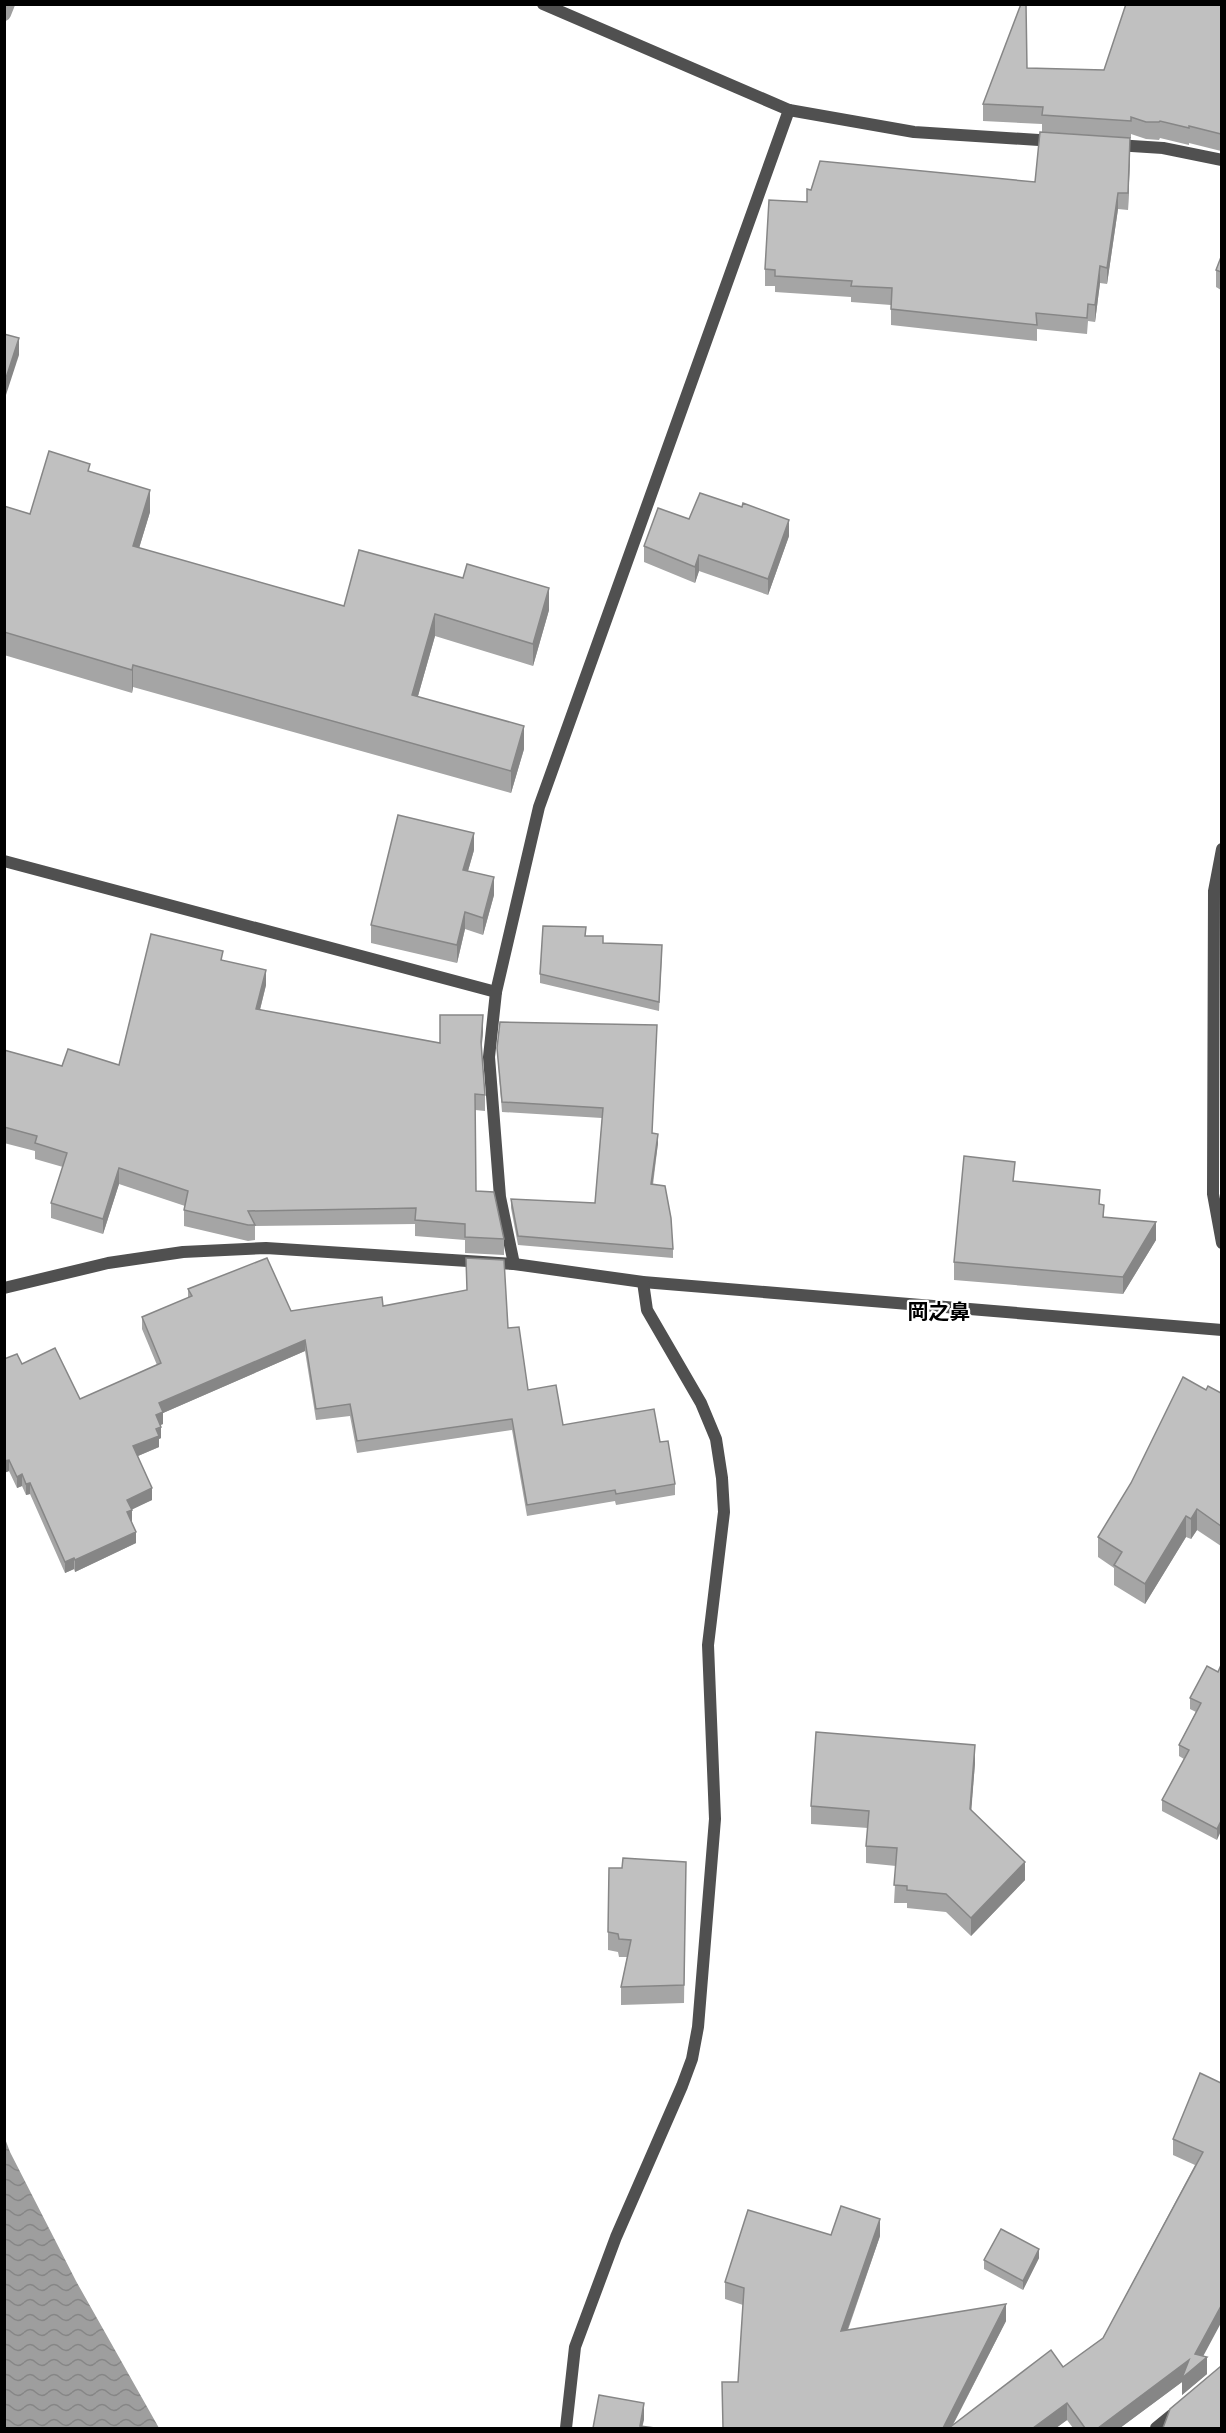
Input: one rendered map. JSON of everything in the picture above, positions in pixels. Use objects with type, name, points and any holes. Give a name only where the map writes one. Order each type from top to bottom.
[{"type":"street","points":[[543,4],[789,110],[914,132],[1068,142]]},
{"type":"street","points":[[514,1263],[500,1197],[489,1057],[496,992],[539,807],[789,110]]},
{"type":"street","points":[[1103,144],[1163,148],[1221,160]]},
{"type":"street","points":[[1221,849],[1214,891],[1213,1194],[1221,1243]]},
{"type":"street","points":[[4,861],[496,992]]},
{"type":"street","points":[[4,1288],[108,1263],[183,1252],[266,1248],[514,1263],[643,1282],[1221,1330]]},
{"type":"street","points":[[566,2428],[576,2347],[616,2237],[692,2059],[698,2027],[715,1819],[708,1645],[724,1512],[722,1478],[716,1439],[701,1403],[646,1310],[643,1282]]},
{"type":"street","points":[[1156,2428],[1189,2400]]},
{"type":"water","points":[[4,2136],[76,2281],[159,2428],[5,2428]]},
{"type":"building","points":[[1021,4],[1026,4],[1027,68],[1104,70],[1126,4],[1221,4],[1221,134],[1160,121],[1146,122],[1131,117],[1131,121],[1042,115],[1043,107],[983,104]]},
{"type":"building","points":[[1040,132],[1130,138],[1128,193],[1118,193],[1107,268],[1100,266],[1095,305],[1088,304],[1087,318],[1036,313],[1037,325],[891,309],[892,288],[851,286],[852,281],[775,276],[775,270],[765,269],[769,200],[807,202],[807,189],[811,190],[820,161],[1035,182]]},
{"type":"building","points":[[1221,257],[1221,272],[1216,270]]},
{"type":"building","points":[[4,334],[19,338],[4,384]]},
{"type":"building","points":[[49,451],[90,464],[88,471],[150,490],[133,546],[344,606],[359,550],[463,578],[467,564],[549,588],[533,644],[435,614],[412,695],[524,726],[511,771],[133,665],[132,670],[4,632],[4,506],[30,514]]},
{"type":"building","points":[[700,493],[742,507],[743,503],[789,520],[768,579],[699,555],[695,567],[644,546],[658,508],[689,519]]},
{"type":"building","points":[[398,815],[474,833],[463,870],[494,877],[483,918],[465,912],[457,945],[371,925]]},
{"type":"building","points":[[543,926],[586,927],[585,936],[603,936],[603,943],[662,945],[659,1002],[540,974]]},
{"type":"building","points":[[151,934],[223,951],[221,960],[266,970],[256,1009],[440,1043],[440,1015],[483,1015],[481,1042],[485,1095],[475,1094],[476,1191],[494,1192],[504,1239],[465,1237],[465,1224],[415,1220],[416,1208],[248,1211],[255,1225],[248,1225],[184,1210],[188,1191],[119,1168],[103,1219],[51,1203],[67,1153],[35,1143],[37,1136],[4,1127],[4,1050],[62,1066],[68,1049],[119,1065]]},
{"type":"building","points":[[500,1022],[657,1025],[652,1133],[658,1134],[651,1184],[665,1186],[671,1218],[673,1249],[518,1236],[511,1199],[595,1203],[603,1108],[502,1102],[497,1048]]},
{"type":"building","points":[[964,1156],[1015,1162],[1013,1181],[1100,1190],[1099,1204],[1104,1205],[1103,1217],[1156,1222],[1123,1277],[954,1262]]},
{"type":"building","points":[[267,1258],[291,1311],[382,1297],[383,1306],[467,1290],[466,1258],[504,1260],[508,1328],[519,1327],[528,1390],[556,1385],[563,1425],[654,1409],[660,1442],[668,1441],[675,1484],[616,1494],[615,1490],[527,1505],[512,1419],[357,1441],[350,1404],[316,1409],[305,1340],[159,1403],[163,1412],[156,1415],[161,1427],[156,1429],[159,1436],[133,1446],[152,1488],[127,1500],[132,1510],[127,1512],[136,1532],[75,1560],[74,1558],[65,1562],[30,1483],[26,1484],[22,1474],[17,1477],[9,1460],[4,1461],[4,1359],[17,1354],[22,1364],[55,1348],[80,1399],[161,1363],[142,1317],[192,1296],[188,1289]]},
{"type":"building","points":[[1183,1377],[1206,1390],[1208,1386],[1221,1393],[1221,1526],[1197,1509],[1191,1519],[1186,1516],[1145,1584],[1114,1565],[1122,1552],[1098,1537],[1131,1483]]},
{"type":"building","points":[[1221,1665],[1221,1821],[1217,1829],[1162,1800],[1189,1750],[1179,1745],[1201,1703],[1190,1698],[1207,1666],[1218,1672]]},
{"type":"building","points":[[816,1732],[975,1745],[970,1809],[1025,1862],[971,1918],[946,1894],[907,1890],[907,1886],[894,1885],[897,1848],[866,1846],[869,1811],[811,1806]]},
{"type":"building","points":[[623,1858],[686,1862],[684,1985],[621,1987],[631,1940],[619,1939],[618,1934],[608,1932],[609,1868],[622,1868]]},
{"type":"building","points":[[1200,2073],[1221,2083],[1221,2306],[1195,2354],[1207,2357],[1182,2378],[1189,2360],[1098,2428],[1085,2428],[1067,2403],[1033,2428],[949,2428],[1051,2350],[1063,2367],[1103,2338],[1203,2152],[1173,2139]]},
{"type":"building","points":[[841,2206],[880,2219],[841,2331],[1006,2304],[943,2428],[723,2428],[722,2382],[738,2382],[744,2288],[725,2282],[748,2210],[831,2235]]},
{"type":"building","points":[[1001,2229],[1039,2249],[1023,2281],[984,2260]]},
{"type":"building","points":[[1221,2366],[1221,2428],[1163,2428],[1170,2409]]},
{"type":"building","points":[[599,2395],[644,2403],[640,2426],[655,2428],[593,2428]]},
{"type":"waterway","points":[[4,14],[8,4]]},
{"type":"district","name":"岡之鼻","points":[[939,1312]]}]
